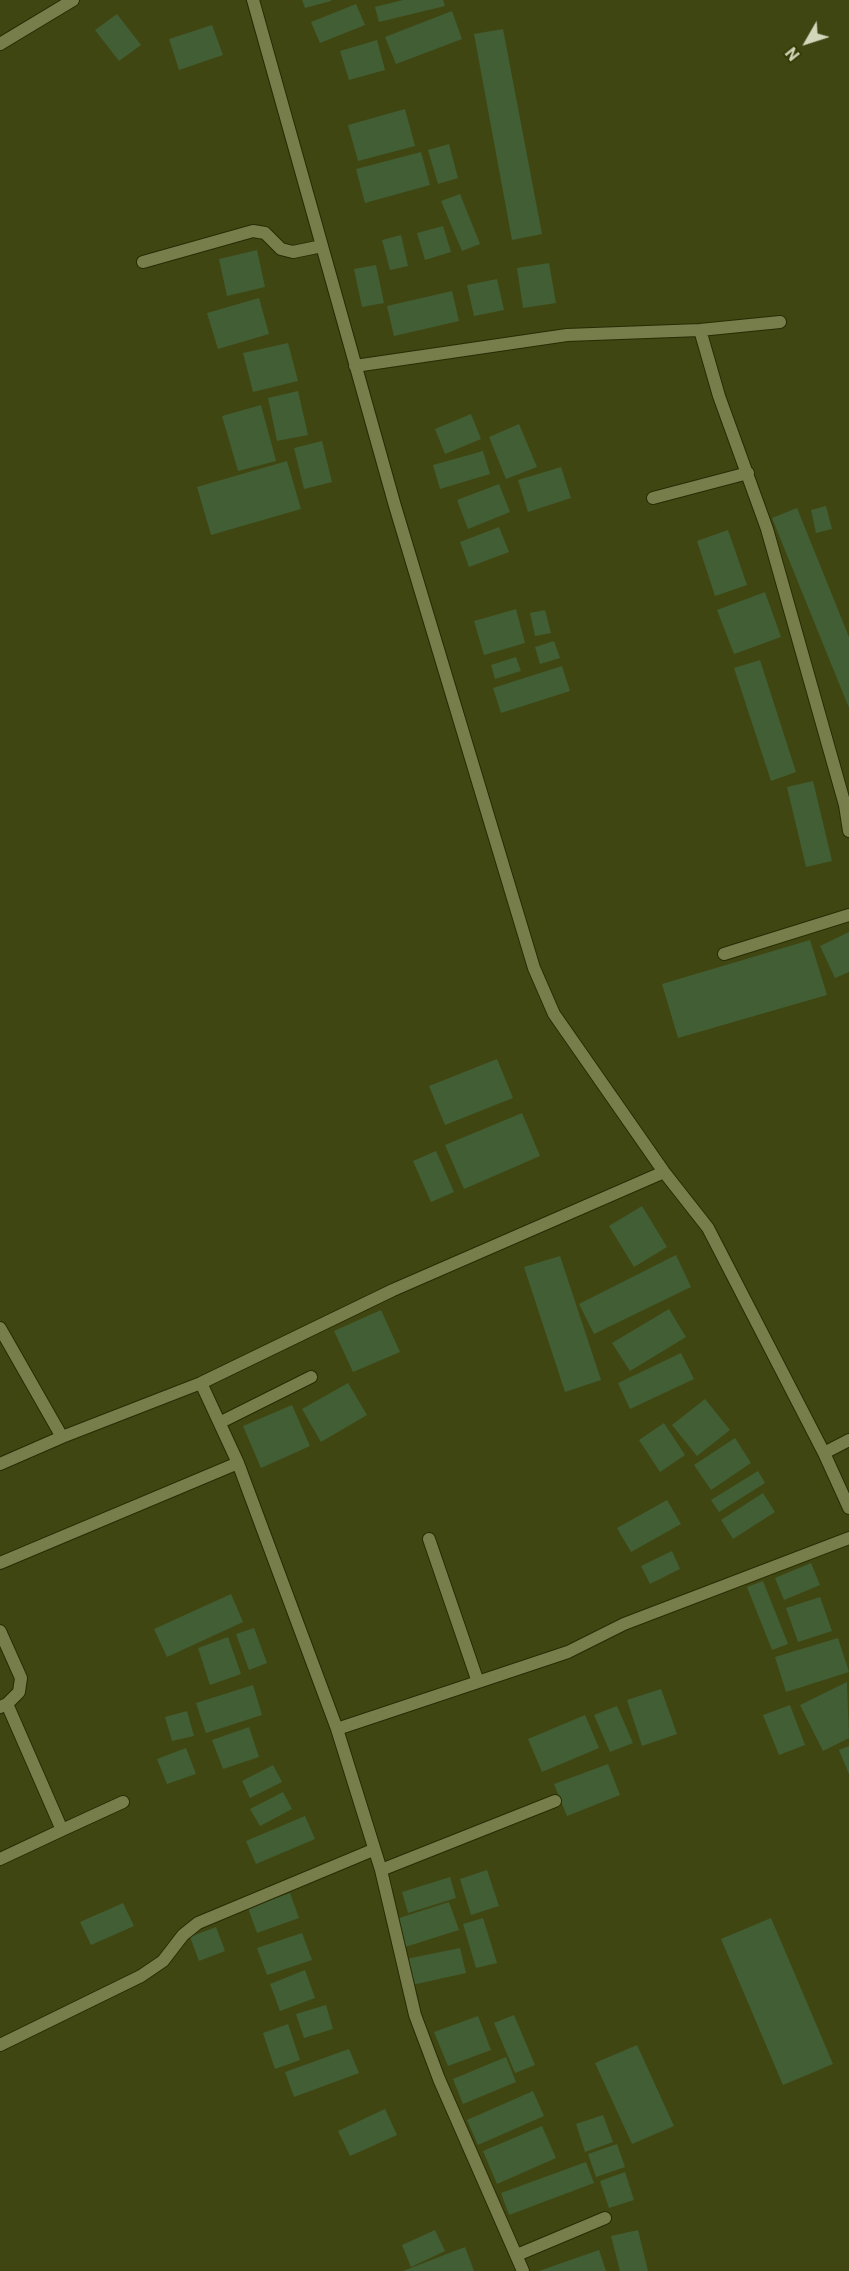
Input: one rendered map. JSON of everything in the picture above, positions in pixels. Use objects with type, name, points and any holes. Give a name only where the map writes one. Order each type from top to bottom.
[{"type":"street","points":[[0,44],[73,0]]},
{"type":"street","points":[[253,0],[355,366],[534,969],[554,1014],[664,1172],[708,1228],[824,1453],[849,1508]]},
{"type":"street","points":[[143,262],[253,231],[265,233],[281,249],[292,252],[322,246]]},
{"type":"street","points":[[355,366],[567,335],[700,330],[780,322]]},
{"type":"street","points":[[700,330],[719,396],[767,529],[847,804],[849,831]]},
{"type":"street","points":[[653,498],[748,473]]},
{"type":"street","points":[[724,954],[849,915]]},
{"type":"street","points":[[0,1464],[62,1437],[201,1383],[393,1290],[664,1172]]},
{"type":"street","points":[[0,1328],[62,1437]]},
{"type":"street","points":[[221,1422],[311,1377]]},
{"type":"street","points":[[201,1383],[238,1462],[337,1729],[381,1870],[415,2015],[440,2079],[523,2271]]},
{"type":"street","points":[[824,1453],[849,1440]]},
{"type":"street","points":[[0,1563],[238,1462]]},
{"type":"street","points":[[337,1729],[568,1652],[624,1624],[849,1538]]},
{"type":"street","points":[[429,1539],[477,1682]]},
{"type":"street","points":[[0,1631],[21,1678],[19,1692],[4,1705],[62,1830]]},
{"type":"street","points":[[381,1870],[555,1801]]},
{"type":"street","points":[[0,1859],[123,1802]]},
{"type":"street","points":[[0,2045],[141,1976],[163,1961],[183,1935],[198,1923],[373,1850]]},
{"type":"street","points":[[517,2255],[605,2217]]},
{"type":"building","points":[[302,0],[331,0],[331,1],[305,8]]},
{"type":"building","points":[[403,0],[443,0],[445,6],[379,22],[375,7]]},
{"type":"building","points":[[356,4],[365,25],[320,43],[311,22]]},
{"type":"building","points":[[452,11],[462,39],[396,64],[385,37]]},
{"type":"building","points":[[117,14],[141,45],[119,61],[95,30]]},
{"type":"building","points":[[212,25],[223,55],[179,70],[169,39]]},
{"type":"building","points":[[503,29],[542,234],[512,240],[474,34]]},
{"type":"building","points":[[377,40],[385,70],[349,80],[340,51]]},
{"type":"building","points":[[405,109],[415,146],[358,161],[348,125]]},
{"type":"building","points":[[449,144],[458,178],[438,184],[428,150]]},
{"type":"building","points":[[421,152],[430,185],[365,203],[356,169]]},
{"type":"building","points":[[460,194],[480,244],[462,251],[441,201]]},
{"type":"building","points":[[443,226],[451,252],[425,260],[417,233]]},
{"type":"building","points":[[401,235],[408,266],[390,270],[382,240]]},
{"type":"building","points":[[257,250],[265,287],[227,296],[219,259]]},
{"type":"building","points":[[549,263],[556,303],[523,308],[517,268]]},
{"type":"building","points":[[376,265],[384,303],[362,307],[354,269]]},
{"type":"building","points":[[497,279],[504,310],[474,316],[467,285]]},
{"type":"building","points":[[452,291],[459,321],[394,336],[387,306]]},
{"type":"building","points":[[259,298],[269,334],[218,349],[207,313]]},
{"type":"building","points":[[288,343],[298,381],[253,392],[243,353]]},
{"type":"building","points":[[298,391],[308,435],[277,441],[268,398]]},
{"type":"building","points":[[261,405],[276,461],[238,471],[222,416]]},
{"type":"building","points":[[471,414],[481,439],[445,454],[435,429]]},
{"type":"building","points":[[519,424],[537,467],[506,479],[489,437]]},
{"type":"building","points":[[322,441],[332,482],[304,489],[294,448]]},
{"type":"building","points":[[483,451],[490,474],[440,489],[433,465]]},
{"type":"building","points":[[287,461],[301,509],[211,535],[197,487]]},
{"type":"building","points":[[561,467],[571,498],[528,512],[518,480]]},
{"type":"building","points":[[499,484],[510,512],[468,529],[457,500]]},
{"type":"building","points":[[826,506],[832,529],[816,533],[811,510]]},
{"type":"building","points":[[797,508],[849,637],[849,708],[772,518]]},
{"type":"building","points":[[499,527],[509,552],[469,567],[460,542]]},
{"type":"building","points":[[728,530],[747,585],[715,596],[697,541]]},
{"type":"building","points":[[765,592],[781,637],[734,654],[717,610]]},
{"type":"building","points":[[516,609],[525,643],[484,655],[474,621]]},
{"type":"building","points":[[545,610],[551,633],[535,636],[530,613]]},
{"type":"building","points":[[554,641],[560,658],[540,664],[535,647]]},
{"type":"building","points":[[516,657],[521,671],[495,679],[491,665]]},
{"type":"building","points":[[760,660],[796,772],[771,781],[734,668]]},
{"type":"building","points":[[562,666],[570,691],[501,713],[493,688]]},
{"type":"building","points":[[813,781],[832,861],[806,867],[787,787]]},
{"type":"building","points":[[849,932],[849,972],[835,978],[820,946]]},
{"type":"building","points":[[810,940],[827,995],[678,1038],[662,984]]},
{"type":"building","points":[[497,1059],[513,1098],[445,1125],[429,1086]]},
{"type":"building","points":[[522,1113],[540,1156],[464,1189],[445,1145]]},
{"type":"building","points":[[436,1151],[454,1192],[431,1202],[413,1161]]},
{"type":"building","points":[[642,1206],[667,1247],[634,1267],[609,1226]]},
{"type":"building","points":[[676,1255],[691,1287],[594,1334],[579,1304]]},
{"type":"building","points":[[560,1256],[601,1380],[565,1392],[524,1267]]},
{"type":"building","points":[[669,1309],[686,1337],[630,1371],[612,1343]]},
{"type":"building","points":[[381,1310],[400,1352],[353,1372],[334,1331]]},
{"type":"building","points":[[681,1353],[694,1379],[630,1409],[618,1383]]},
{"type":"building","points":[[348,1383],[367,1415],[321,1442],[302,1409]]},
{"type":"building","points":[[705,1399],[730,1430],[697,1456],[672,1425]]},
{"type":"building","points":[[292,1405],[310,1446],[261,1468],[243,1426]]},
{"type":"building","points":[[664,1423],[685,1455],[660,1472],[639,1440]]},
{"type":"building","points":[[735,1438],[751,1463],[711,1490],[694,1465]]},
{"type":"building","points":[[758,1471],[765,1483],[719,1512],[711,1500]]},
{"type":"building","points":[[763,1493],[775,1512],[733,1539],[721,1520]]},
{"type":"building","points":[[667,1500],[681,1524],[631,1552],[617,1528]]},
{"type":"building","points":[[672,1551],[680,1569],[650,1584],[641,1566]]},
{"type":"building","points":[[811,1563],[820,1585],[784,1600],[775,1578]]},
{"type":"building","points":[[763,1581],[788,1644],[772,1650],[747,1587]]},
{"type":"building","points":[[231,1594],[243,1622],[167,1657],[154,1629]]},
{"type":"building","points":[[820,1597],[832,1631],[798,1642],[786,1608]]},
{"type":"building","points":[[254,1628],[267,1663],[249,1670],[236,1634]]},
{"type":"building","points":[[228,1637],[241,1674],[210,1685],[198,1648]]},
{"type":"building","points":[[838,1638],[849,1672],[786,1692],[775,1657]]},
{"type":"building","points":[[847,1682],[849,1738],[823,1751],[800,1705]]},
{"type":"building","points":[[253,1685],[262,1715],[206,1733],[196,1703]]},
{"type":"building","points":[[661,1689],[677,1734],[642,1746],[627,1700]]},
{"type":"building","points":[[790,1705],[805,1745],[779,1755],[763,1715]]},
{"type":"building","points":[[617,1706],[633,1743],[610,1752],[594,1715]]},
{"type":"building","points":[[187,1711],[194,1736],[172,1741],[165,1717]]},
{"type":"building","points":[[585,1715],[599,1748],[542,1772],[528,1739]]},
{"type":"building","points":[[249,1727],[259,1757],[223,1769],[212,1740]]},
{"type":"building","points":[[849,1746],[849,1774],[839,1750]]},
{"type":"building","points":[[186,1748],[196,1774],[167,1784],[157,1759]]},
{"type":"building","points":[[608,1764],[620,1795],[567,1816],[554,1784]]},
{"type":"building","points":[[273,1765],[282,1782],[250,1798],[242,1781]]},
{"type":"building","points":[[283,1792],[292,1809],[260,1826],[250,1809]]},
{"type":"building","points":[[305,1816],[315,1839],[256,1864],[246,1841]]},
{"type":"building","points":[[487,1870],[499,1906],[471,1915],[460,1879]]},
{"type":"building","points":[[450,1877],[456,1898],[408,1913],[402,1892]]},
{"type":"building","points":[[290,1893],[299,1918],[257,1933],[248,1908]]},
{"type":"building","points":[[449,1902],[459,1930],[405,1947],[396,1919]]},
{"type":"building","points":[[123,1903],[134,1926],[91,1945],[80,1922]]},
{"type":"building","points":[[483,1918],[497,1963],[476,1968],[463,1924]]},
{"type":"building","points":[[771,1918],[833,2064],[783,2085],[721,1939]]},
{"type":"building","points":[[216,1927],[225,1951],[199,1961],[190,1937]]},
{"type":"building","points":[[302,1933],[312,1960],[267,1975],[257,1948]]},
{"type":"building","points":[[460,1948],[466,1973],[412,1985],[406,1959]]},
{"type":"building","points":[[305,1970],[315,1998],[280,2011],[270,1984]]},
{"type":"building","points":[[326,2005],[333,2029],[304,2038],[296,2014]]},
{"type":"building","points":[[514,2015],[535,2065],[515,2073],[494,2023]]},
{"type":"building","points":[[478,2016],[491,2050],[448,2066],[434,2032]]},
{"type":"building","points":[[288,2024],[300,2060],[275,2069],[263,2033]]},
{"type":"building","points":[[637,2045],[674,2126],[632,2144],[595,2063]]},
{"type":"building","points":[[349,2049],[359,2073],[294,2097],[285,2072]]},
{"type":"building","points":[[506,2057],[516,2082],[463,2104],[453,2079]]},
{"type":"building","points":[[533,2091],[544,2116],[478,2145],[467,2120]]},
{"type":"building","points":[[385,2109],[397,2135],[350,2156],[338,2131]]},
{"type":"building","points":[[603,2115],[613,2142],[585,2152],[576,2124]]},
{"type":"building","points":[[542,2126],[556,2158],[497,2184],[483,2151]]},
{"type":"building","points":[[617,2144],[625,2167],[596,2177],[588,2154]]},
{"type":"building","points":[[586,2162],[594,2183],[509,2215],[501,2193]]},
{"type":"building","points":[[625,2172],[634,2200],[609,2208],[600,2181]]},
{"type":"building","points":[[435,2230],[445,2251],[411,2267],[402,2245]]},
{"type":"building","points":[[638,2230],[648,2271],[620,2271],[611,2236]]},
{"type":"building","points":[[465,2247],[474,2271],[403,2271]]},
{"type":"building","points":[[599,2250],[606,2271],[539,2271]]}]
